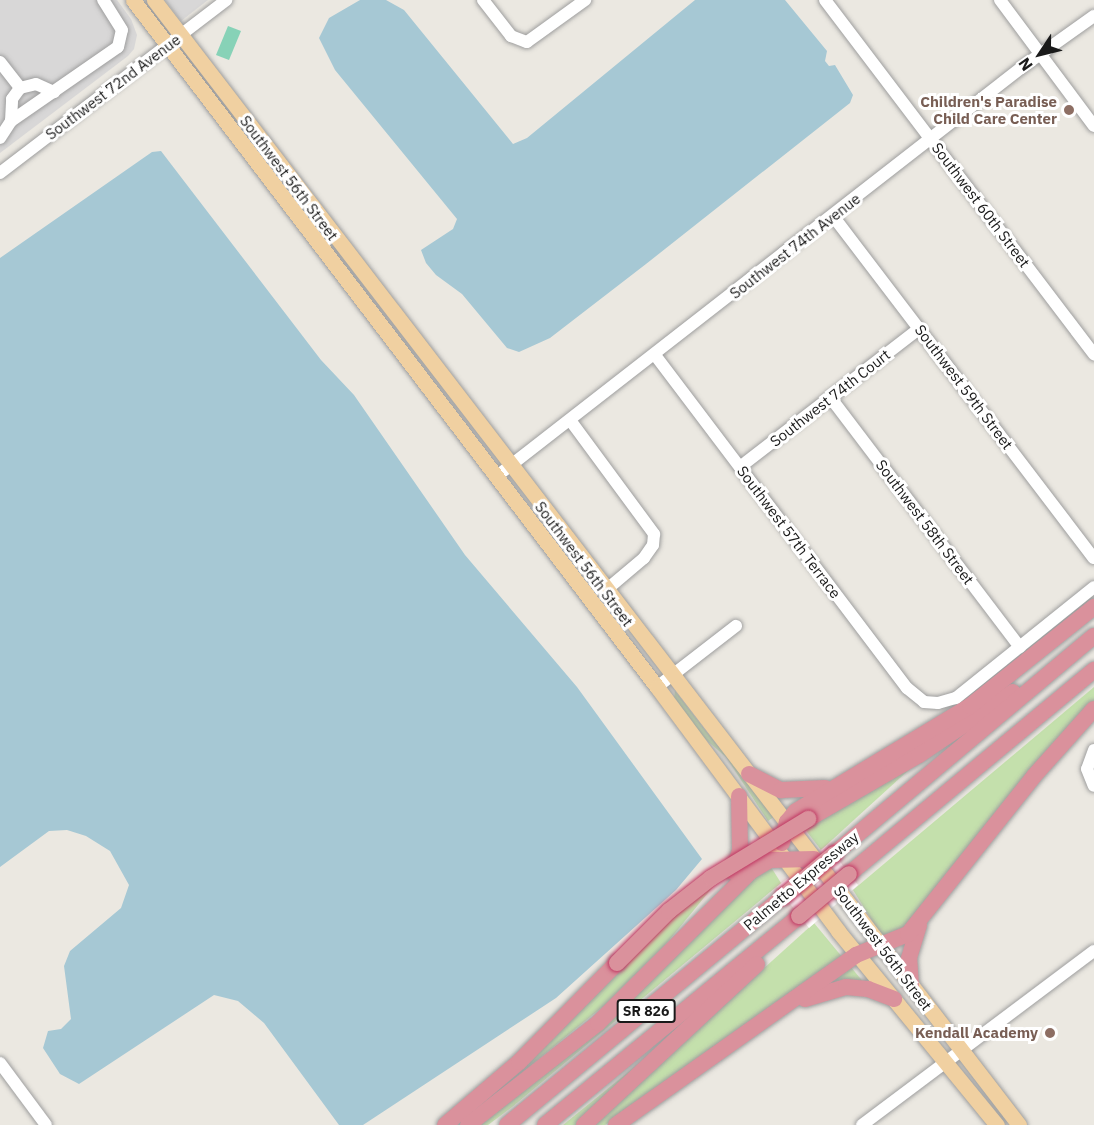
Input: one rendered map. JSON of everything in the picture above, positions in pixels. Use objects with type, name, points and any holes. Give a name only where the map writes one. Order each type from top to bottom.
[{"type":"highway","points":[[782,858],[782,834],[787,822],[796,812],[970,706],[1094,607]]},
{"type":"highway","name":"Palmetto Expressway","points":[[507,1125],[1094,636]]},
{"type":"highway","name":"Palmetto Expressway","points":[[545,1125],[1094,670]]},
{"type":"highway","points":[[445,1125],[519,1062],[663,916],[711,878],[919,755],[1009,694],[1041,680]]},
{"type":"highway","points":[[616,1125],[856,955],[901,939],[920,923],[1027,785],[1094,709]]},
{"type":"highway","points":[[749,774],[768,785],[791,792],[835,788]]},
{"type":"highway","points":[[717,904],[740,852],[739,796]]},
{"type":"highway","points":[[468,1125],[598,1023],[757,867],[782,858],[814,859]]},
{"type":"highway","points":[[911,985],[910,950],[920,923]]},
{"type":"highway","points":[[584,1125],[761,959],[778,934]]},
{"type":"highway","points":[[798,998],[812,1000],[846,987],[868,989],[894,999]]},
{"type":"main road","name":"Southwest 56th Street","points":[[133,0],[592,601],[856,955],[997,1125]]},
{"type":"main road","name":"Southwest 56th Street","points":[[153,0],[670,677],[787,822],[1019,1125]]},
{"type":"main road","points":[[592,601],[605,591]]},
{"type":"street","points":[[0,138],[11,121],[112,54],[123,34],[103,0]]},
{"type":"street","name":"Southwest 72nd Avenue","points":[[0,173],[226,0]]},
{"type":"street","points":[[483,0],[511,36],[523,42],[536,38],[585,0]]},
{"type":"street","name":"Southwest 60th Street","points":[[825,0],[1094,354]]},
{"type":"street","points":[[1000,0],[1094,126]]},
{"type":"street","name":"Southwest 74th Avenue","points":[[497,476],[1040,55],[1094,16]]},
{"type":"street","points":[[0,62],[20,88]]},
{"type":"street","points":[[11,121],[12,99],[20,88],[36,84],[54,92]]},
{"type":"street","name":"Southwest 59th Street","points":[[833,216],[1094,558]]},
{"type":"street","name":"Southwest 74th Court","points":[[740,467],[920,328]]},
{"type":"street","name":"Southwest 57th Terrace","points":[[655,355],[907,688],[929,704],[956,698],[1020,647]]},
{"type":"street","name":"Southwest 58th Street","points":[[830,397],[1020,647]]},
{"type":"street","points":[[570,420],[648,523],[654,542],[638,564],[605,591]]},
{"type":"street","points":[[1020,647],[1094,587]]},
{"type":"street","points":[[657,687],[736,626]]},
{"type":"street","points":[[1094,750],[1087,765],[1094,786]]},
{"type":"street","points":[[862,1125],[1094,951]]},
{"type":"street","points":[[0,1063],[46,1125]]},
{"type":"shaded area","points":[[0,0],[117,0],[131,19],[137,35],[134,49],[128,56],[0,153]]},
{"type":"shaded area","points":[[165,0],[208,0],[181,21]]},
{"type":"green space","points":[[228,26],[241,31],[229,60],[216,55]]},
{"type":"green space","points":[[1094,687],[1094,704],[904,928],[883,938],[853,890]]},
{"type":"green space","points":[[675,691],[775,816],[768,821],[726,757],[697,732],[674,699]]},
{"type":"green space","points":[[912,767],[821,850],[804,828]]},
{"type":"green space","points":[[771,867],[781,883],[512,1107],[488,1125],[480,1125],[599,1030],[744,884]]},
{"type":"green space","points":[[721,877],[666,944],[606,1004],[482,1105],[667,921]]},
{"type":"green space","points":[[814,923],[843,958],[628,1110],[605,1125],[591,1125]]},
{"type":"green space","points":[[850,966],[865,984],[829,983]]},
{"type":"green space","points":[[648,1056],[577,1125],[563,1125]]},
{"type":"water","points":[[360,0],[386,0],[404,10],[513,144],[527,138],[695,0],[785,0],[827,51],[825,61],[829,66],[835,65],[853,95],[850,103],[550,338],[519,352],[507,348],[462,294],[436,275],[426,263],[421,250],[453,229],[457,219],[335,70],[319,38],[329,18]]},
{"type":"water","points":[[161,151],[321,360],[354,395],[465,555],[577,687],[702,859],[676,890],[556,998],[363,1125],[339,1125],[264,1023],[238,1001],[214,995],[79,1084],[60,1074],[43,1048],[48,1031],[61,1029],[71,1019],[64,966],[70,951],[121,908],[129,885],[110,851],[86,836],[67,830],[49,831],[0,867],[0,258],[152,152]]},
{"type":"pier","points":[[827,845],[858,885],[809,928],[777,887]]},
{"type":"place","name":"Children's Paradise Child Care Center","points":[[1069,110]]},
{"type":"place","name":"Kendall Academy","points":[[1050,1033]]}]
